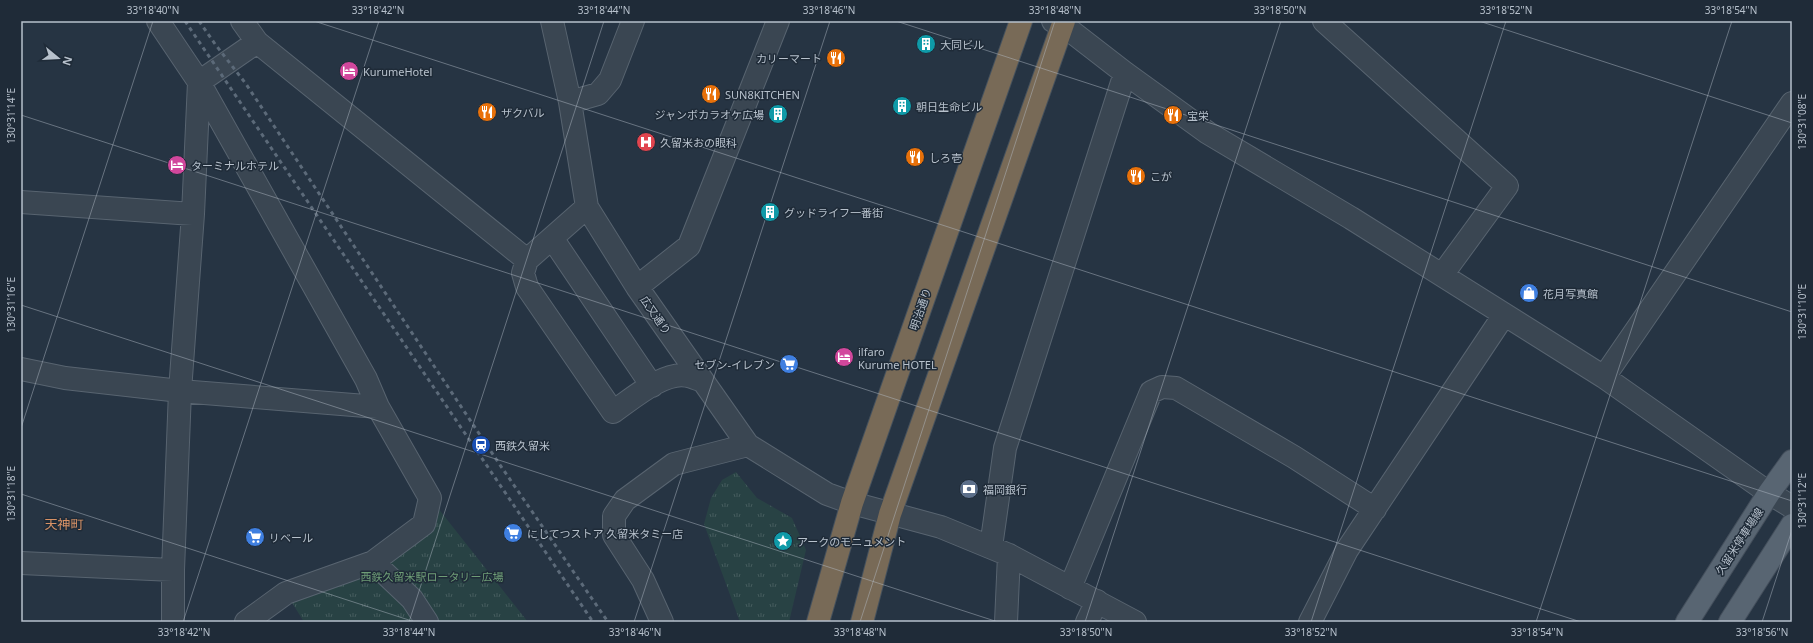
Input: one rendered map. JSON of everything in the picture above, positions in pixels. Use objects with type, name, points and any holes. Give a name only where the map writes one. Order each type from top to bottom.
[{"type":"highway","name":"明治通り","points":[[818,622],[852,503],[1021,21]]},
{"type":"highway","points":[[862,622],[890,514],[1060,22]]},
{"type":"main road","name":"久留米停車場線","points":[[1687,622],[1769,493],[1792,462]]},
{"type":"main road","points":[[1730,622],[1792,525]]},
{"type":"street","points":[[158,21],[199,82],[366,379],[378,407],[430,498],[424,524],[373,562],[286,593],[246,622]]},
{"type":"street","points":[[242,21],[257,42],[527,260]]},
{"type":"street","name":"広又通り","points":[[552,21],[570,102],[588,207],[637,287],[748,446],[827,494],[852,503],[941,527],[1000,551],[1135,622]]},
{"type":"street","points":[[570,102],[598,94],[610,80],[633,21]]},
{"type":"street","points":[[637,287],[689,246],[778,21]]},
{"type":"street","points":[[1324,21],[1507,186],[1442,275]]},
{"type":"street","points":[[1060,22],[1125,73],[1208,133],[1351,218],[1504,316],[1604,377],[1769,493],[1792,507]]},
{"type":"street","points":[[199,82],[257,42]]},
{"type":"street","points":[[1006,622],[1000,551],[1005,448],[1125,73]]},
{"type":"street","points":[[173,622],[173,570],[180,391],[193,214],[199,82]]},
{"type":"street","points":[[1604,377],[1792,103]]},
{"type":"street","points":[[21,202],[193,214]]},
{"type":"street","points":[[588,207],[527,260],[523,273],[527,287],[613,412],[660,381],[676,376],[687,376],[703,381]]},
{"type":"street","points":[[552,238],[652,386]]},
{"type":"street","points":[[1310,622],[1347,550],[1504,316]]},
{"type":"street","points":[[21,369],[65,378],[180,391],[378,407]]},
{"type":"street","points":[[1070,588],[1151,392],[1162,387],[1176,388],[1294,457],[1375,509]]},
{"type":"street","points":[[662,622],[643,580],[614,535],[614,516],[625,500],[674,464],[748,446]]},
{"type":"street","points":[[373,562],[412,599],[427,622]]},
{"type":"street","points":[[21,563],[173,570]]},
{"type":"street","points":[[1087,622],[1097,601]]},
{"type":"green space","points":[[736,472],[757,498],[792,518],[806,550],[789,622],[740,622],[704,524],[711,498],[722,480]]},
{"type":"green space","name":"西鉄久留米駅ロータリー広場","points":[[430,498],[528,622],[304,622],[286,593],[373,562],[424,524]]},
{"type":"railway","points":[[185,21],[593,622]]},
{"type":"railway","points":[[199,21],[246,84],[498,462],[608,622]]},
{"type":"place","name":"大同ビル","points":[[926,44]]},
{"type":"place","name":"カリーマート","points":[[836,58]]},
{"type":"place","name":"KurumeHotel","points":[[349,71]]},
{"type":"place","name":"SUN8KITCHEN","points":[[711,94]]},
{"type":"place","name":"朝日生命ビル","points":[[902,106]]},
{"type":"place","name":"ザクバル","points":[[487,112]]},
{"type":"place","name":"ジャンボカラオケ広場","points":[[778,114]]},
{"type":"place","name":"宝栄","points":[[1173,115]]},
{"type":"place","name":"久留米おの眼科","points":[[646,142]]},
{"type":"place","name":"しろ壱","points":[[915,157]]},
{"type":"place","name":"ターミナルホテル","points":[[177,165]]},
{"type":"place","name":"こが","points":[[1136,176]]},
{"type":"place","name":"グッドライフ一番街","points":[[770,212]]},
{"type":"place","name":"花月写真館","points":[[1529,293]]},
{"type":"place","name":"ilfaro Kurume HOTEL","points":[[844,357]]},
{"type":"place","name":"セブン-イレブン","points":[[789,364]]},
{"type":"place","name":"西鉄久留米","points":[[481,445]]},
{"type":"place","name":"福岡銀行","points":[[969,489]]},
{"type":"place","name":"にしてつストア 久留米タミー店","points":[[513,533]]},
{"type":"place","name":"リベール","points":[[255,537]]},
{"type":"place","name":"アークのモニュメント","points":[[783,541]]},
{"type":"district","name":"天神町","points":[[64,524]]}]
